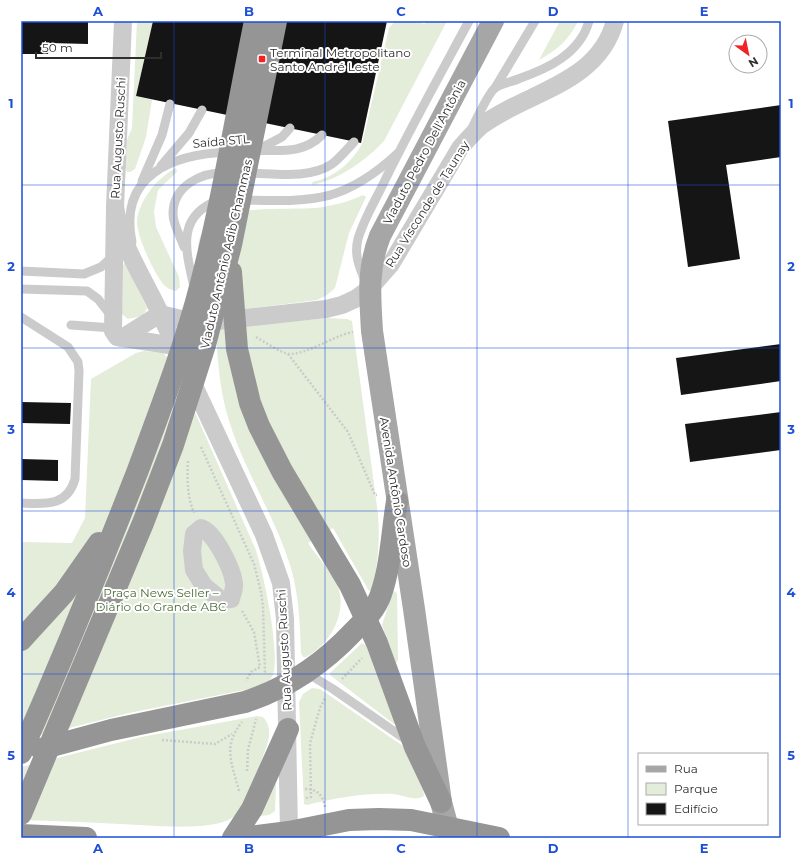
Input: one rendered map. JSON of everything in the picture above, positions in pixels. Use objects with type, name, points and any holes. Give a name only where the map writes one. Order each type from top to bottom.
[{"type":"highway","name":"Viaduto Antônio Adib Chammas","points":[[21,754],[121,513],[175,369],[200,287],[255,21]]},
{"type":"highway","name":"Viaduto Antônio Adib Chammas","points":[[21,814],[143,523],[173,445],[205,345],[230,245],[276,21]]},
{"type":"highway","points":[[230,245],[234,323],[241,368],[250,403],[270,449],[333,554],[366,619],[377,643],[415,747],[441,802]]},
{"type":"highway","points":[[21,754],[94,734],[253,699],[287,684],[307,673],[327,658],[375,608],[381,595],[397,501]]},
{"type":"highway","points":[[23,637],[64,593],[121,513]]},
{"type":"highway","points":[[233,838],[258,795],[288,729]]},
{"type":"highway","points":[[241,838],[290,835],[349,820],[379,819],[410,820],[451,833],[499,838]]},
{"type":"highway","points":[[21,835],[86,838]]},
{"type":"main road","name":"Viaduto Pedro Dell'Antônia","points":[[369,289],[371,268],[380,236],[493,21]]},
{"type":"main road","name":"Avenida Antônio Cardoso","points":[[369,289],[372,331],[414,609],[441,802],[451,833]]},
{"type":"street","name":"Rua Augusto Ruschi","points":[[116,328],[114,207],[123,21]]},
{"type":"street","name":"Rua Visconde de Taunay","points":[[160,314],[199,323],[326,308],[342,305],[369,289],[391,264],[460,148],[482,126],[564,83],[580,71],[594,58],[606,42],[615,21]]},
{"type":"street","name":"Rua Augusto Ruschi","points":[[114,207],[121,236],[160,314],[264,535],[278,572],[285,613],[290,835]]},
{"type":"street","points":[[116,328],[160,314]]},
{"type":"street","points":[[199,323],[202,371],[214,429]]},
{"type":"street","points":[[116,328],[175,346]]},
{"type":"lane","name":"Viaduto Pedro Dell'Antônia","points":[[398,153],[469,21]]},
{"type":"lane","points":[[460,148],[494,88],[535,21]]},
{"type":"lane","points":[[494,88],[538,72],[561,59],[572,50],[581,38],[589,21]]},
{"type":"lane","points":[[138,188],[162,135],[170,104]]},
{"type":"lane","points":[[158,169],[189,133],[202,110]]},
{"type":"lane","points":[[256,150],[282,138],[290,128]]},
{"type":"lane","name":"Saída STL","points":[[138,269],[130,227],[133,200],[138,188],[158,169],[183,157],[203,153],[256,150],[298,150],[307,147],[322,135]]},
{"type":"lane","points":[[199,323],[194,287],[186,250],[173,215],[175,203],[181,191],[200,176],[212,172],[302,173],[318,170],[332,164],[354,142]]},
{"type":"lane","points":[[186,250],[187,231],[193,216],[206,205],[220,200],[299,200],[326,197],[349,189],[366,179],[380,170],[398,153]]},
{"type":"lane","name":"Avenida Antônio Cardoso","points":[[369,289],[358,266],[358,240],[398,153]]},
{"type":"lane","points":[[21,271],[84,274],[101,267],[114,255]]},
{"type":"lane","points":[[21,289],[87,291],[98,299],[116,328]]},
{"type":"lane","points":[[21,317],[68,347],[78,362],[79,371],[75,471],[72,487],[65,496],[58,501],[48,504],[21,503]]},
{"type":"lane","points":[[71,325],[116,328]]},
{"type":"lane","points":[[307,673],[415,747]]},
{"type":"path","points":[[288,354],[302,351],[343,334],[353,332]]},
{"type":"path","points":[[253,336],[288,354],[348,432],[375,495],[397,501]]},
{"type":"path","points":[[200,443],[254,564],[261,592],[265,676],[245,718],[232,734],[230,756],[240,796],[258,795]]},
{"type":"path","points":[[289,796],[311,797],[310,743],[320,708],[332,689],[377,643]]},
{"type":"path","points":[[258,795],[250,785],[246,766],[253,699],[245,681],[251,672],[260,667]]},
{"type":"path","points":[[289,796],[311,789]]},
{"type":"path","points":[[311,789],[322,796],[330,824]]},
{"type":"green space","points":[[137,21],[153,21],[136,96],[152,100],[146,137],[135,169],[127,172],[125,168],[127,140],[132,128]]},
{"type":"green space","points":[[395,21],[411,21],[425,24],[426,21],[447,21],[384,141],[352,168],[333,178],[313,185],[312,182],[328,177],[348,163],[362,144],[389,28]]},
{"type":"green space","points":[[560,21],[578,21],[571,34],[562,44],[539,60]]},
{"type":"green space","points":[[176,168],[177,172],[158,190],[154,211],[156,227],[179,277],[180,287],[176,291],[165,286],[156,274],[143,245],[137,221],[141,205],[150,190],[163,177]]},
{"type":"green space","points":[[363,195],[366,197],[349,233],[335,288],[327,295],[317,300],[213,313],[202,276],[198,254],[200,236],[210,224],[224,216],[242,212],[262,209],[316,208],[352,200]]},
{"type":"green space","points":[[125,263],[147,308],[142,315],[128,319],[122,314],[123,265]]},
{"type":"green space","points":[[329,318],[347,319],[352,321],[378,514],[378,552],[372,590],[369,591],[333,528],[308,543],[334,578],[339,589],[341,600],[340,612],[331,633],[316,651],[306,657],[303,657],[301,653],[300,621],[294,578],[276,529],[233,434],[223,395],[216,336],[218,331],[223,328]]},
{"type":"green space","name":"Praça News Seller – Diário do Grande ABC","points":[[144,351],[163,353],[168,358],[186,392],[255,548],[267,593],[273,634],[275,652],[272,677],[267,682],[254,688],[129,713],[21,740],[21,542],[72,543],[85,518],[91,379],[136,353]]},
{"type":"green space","points":[[393,591],[397,593],[398,660],[396,663],[382,625]]},
{"type":"green space","points":[[362,643],[368,647],[397,724],[394,724],[330,675],[330,673]]},
{"type":"green space","points":[[312,688],[320,689],[403,746],[423,790],[424,796],[421,798],[413,798],[394,794],[372,794],[339,798],[307,805],[304,804],[299,702],[303,694]]},
{"type":"green space","points":[[257,716],[263,717],[267,722],[269,728],[268,740],[246,801],[242,808],[232,818],[209,825],[178,827],[21,820],[21,767],[141,737]]},
{"type":"green space","points":[[276,783],[275,811],[269,815],[259,816]]},
{"type":"building","points":[[21,21],[88,21],[88,44],[49,43],[48,54],[21,54]]},
{"type":"building","name":"Terminal Metropolitano Santo André Leste","points":[[153,21],[387,21],[361,143],[136,96]]},
{"type":"building","points":[[781,105],[781,157],[726,165],[740,259],[688,267],[668,121]]},
{"type":"building","points":[[781,344],[781,381],[681,395],[676,358]]},
{"type":"building","points":[[21,402],[71,403],[70,424],[21,423]]},
{"type":"building","points":[[781,412],[781,450],[690,462],[685,424]]},
{"type":"building","points":[[21,459],[58,460],[58,481],[21,480]]},
{"type":"place","name":"Terminal Metropolitano Santo André Leste","points":[[262,59]]}]
